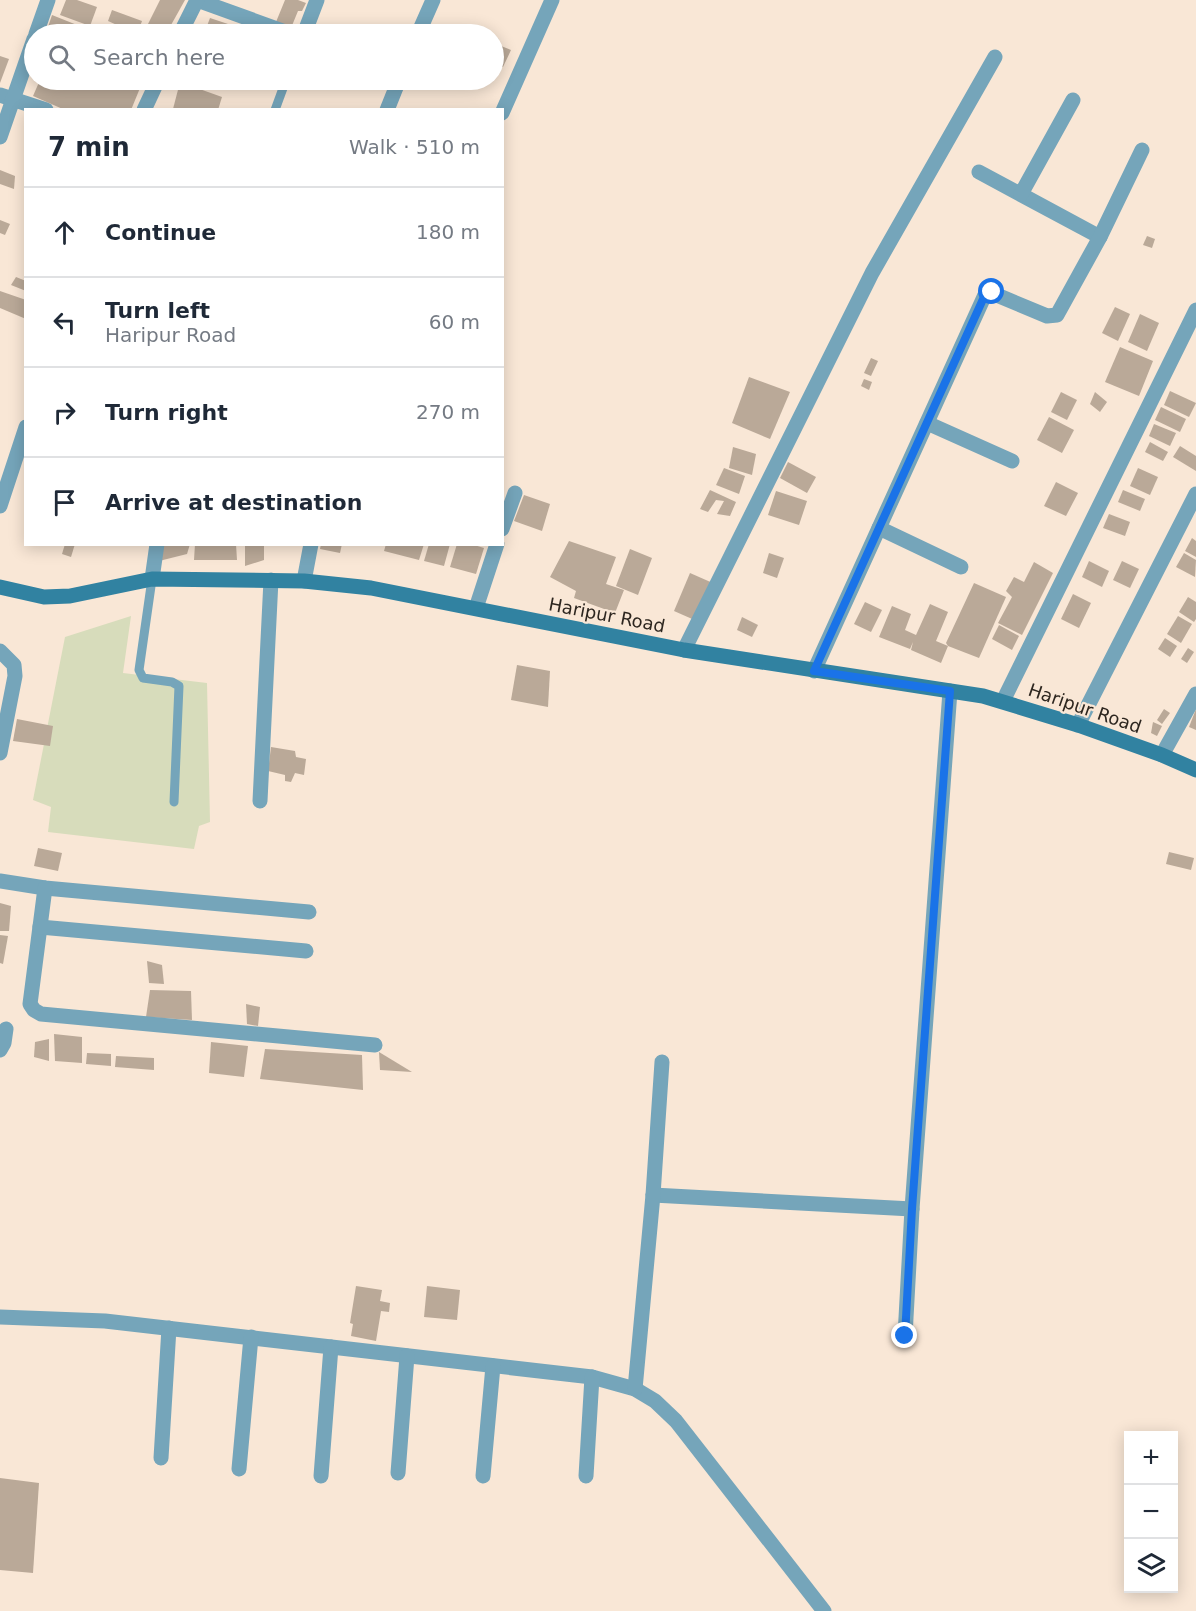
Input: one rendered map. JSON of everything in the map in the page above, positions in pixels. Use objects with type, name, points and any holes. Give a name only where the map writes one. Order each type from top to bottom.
[{"type":"street","points":[[40,24],[48,0]]},
{"type":"street","points":[[185,24],[197,0],[263,24]]},
{"type":"street","points":[[308,24],[316,0]]},
{"type":"street","points":[[422,24],[433,0]]},
{"type":"street","points":[[504,108],[552,0]]},
{"type":"street","points":[[684,650],[872,273],[995,57]]},
{"type":"street","points":[[0,137],[7,98],[24,61]]},
{"type":"street","points":[[145,108],[153,90]]},
{"type":"street","points":[[388,108],[395,90]]},
{"type":"street","points":[[7,98],[40,108]]},
{"type":"street","points":[[1021,194],[1073,100]]},
{"type":"street","points":[[814,671],[986,294],[992,292],[1047,316],[1057,315],[1100,237],[1142,150]]},
{"type":"street","points":[[979,172],[1100,237]]},
{"type":"street","points":[[1003,701],[1192,328],[1196,310]]},
{"type":"street","points":[[927,423],[1012,461]]},
{"type":"street","points":[[0,506],[24,433]]},
{"type":"street","points":[[504,523],[514,493]]},
{"type":"street","points":[[1078,725],[1196,494]]},
{"type":"street","points":[[879,528],[961,567]]},
{"type":"street","points":[[152,579],[157,546]]},
{"type":"street","points":[[304,581],[310,546]]},
{"type":"street","points":[[476,608],[496,546]]},
{"type":"street","name":"Haripur Road","points":[[0,586],[44,597],[70,596],[152,579],[304,581],[371,588],[684,650],[1003,701],[1162,755],[1196,770]]},
{"type":"street","points":[[260,801],[272,580]]},
{"type":"street","points":[[0,651],[14,666],[15,676],[0,753]]},
{"type":"street","points":[[905,1336],[912,1209],[950,691]]},
{"type":"street","points":[[1162,755],[1196,694]]},
{"type":"street","points":[[0,881],[45,888],[309,912]]},
{"type":"street","points":[[45,888],[30,1004],[41,1014],[375,1045]]},
{"type":"street","points":[[40,927],[306,951]]},
{"type":"street","points":[[0,1050],[4,1044],[6,1029]]},
{"type":"street","points":[[635,1389],[653,1195],[662,1062]]},
{"type":"street","points":[[653,1195],[912,1209]]},
{"type":"street","points":[[0,1317],[105,1321],[251,1337],[592,1377],[635,1389],[655,1401],[676,1421],[824,1611]]},
{"type":"street","points":[[161,1458],[169,1328]]},
{"type":"street","points":[[240,1469],[251,1337]]},
{"type":"street","points":[[321,1476],[331,1347]]},
{"type":"street","points":[[398,1473],[407,1356]]},
{"type":"street","points":[[483,1476],[493,1366]]},
{"type":"street","points":[[586,1476],[592,1377]]},
{"type":"lane","points":[[276,108],[282,90]]},
{"type":"lane","points":[[152,579],[140,670],[143,678],[172,682],[179,686],[174,802]]},
{"type":"green space","points":[[131,616],[123,673],[207,683],[210,822],[199,826],[194,849],[48,832],[51,807],[33,800],[65,637]]},
{"type":"building","points":[[66,0],[77,0],[97,7],[91,24],[60,15]]},
{"type":"building","points":[[160,0],[185,0],[172,24],[148,24]]},
{"type":"building","points":[[285,0],[298,0],[306,3],[302,11],[298,11],[293,24],[276,22]]},
{"type":"building","points":[[112,10],[142,21],[141,24],[115,24],[108,21]]},
{"type":"building","points":[[52,15],[74,24],[49,24]]},
{"type":"building","points":[[210,18],[228,24],[208,24]]},
{"type":"building","points":[[504,47],[511,50],[504,65]]},
{"type":"building","points":[[0,56],[9,59],[0,83]]},
{"type":"building","points":[[36,90],[139,90],[132,108],[60,108],[33,96]]},
{"type":"building","points":[[178,90],[202,90],[222,97],[219,108],[173,108]]},
{"type":"building","points":[[0,170],[15,176],[14,189],[0,184]]},
{"type":"building","points":[[0,220],[10,224],[5,235],[0,233]]},
{"type":"building","points":[[1147,236],[1155,239],[1152,248],[1143,245]]},
{"type":"building","points":[[16,277],[24,280],[24,290],[11,285]]},
{"type":"building","points":[[0,291],[24,299],[24,318],[0,308]]},
{"type":"building","points":[[1115,307],[1130,314],[1118,341],[1102,333]]},
{"type":"building","points":[[1140,314],[1159,323],[1147,351],[1128,342]]},
{"type":"building","points":[[1120,347],[1153,361],[1139,396],[1105,382]]},
{"type":"building","points":[[871,358],[878,361],[871,376],[864,373]]},
{"type":"building","points":[[749,377],[790,392],[770,439],[732,423]]},
{"type":"building","points":[[864,379],[872,382],[869,390],[861,386]]},
{"type":"building","points":[[1170,391],[1196,403],[1189,417],[1164,405]]},
{"type":"building","points":[[1061,392],[1077,400],[1067,420],[1051,412]]},
{"type":"building","points":[[1095,392],[1107,402],[1100,412],[1090,404]]},
{"type":"building","points":[[1161,407],[1186,419],[1180,432],[1155,420]]},
{"type":"building","points":[[1049,417],[1074,430],[1062,453],[1037,440]]},
{"type":"building","points":[[1154,424],[1176,433],[1170,446],[1149,436]]},
{"type":"building","points":[[1150,442],[1168,452],[1163,461],[1145,452]]},
{"type":"building","points":[[1180,446],[1196,456],[1196,471],[1173,457]]},
{"type":"building","points":[[733,447],[756,454],[752,475],[729,468]]},
{"type":"building","points":[[788,462],[816,477],[807,493],[780,478]]},
{"type":"building","points":[[724,468],[745,476],[739,494],[716,485]]},
{"type":"building","points":[[1138,468],[1158,477],[1150,495],[1130,486]]},
{"type":"building","points":[[1056,482],[1078,493],[1066,516],[1044,506]]},
{"type":"building","points":[[710,490],[736,502],[730,516],[717,514],[724,501],[716,500],[708,512],[700,509]]},
{"type":"building","points":[[1123,490],[1145,499],[1140,511],[1118,502]]},
{"type":"building","points":[[776,491],[807,501],[799,525],[768,515]]},
{"type":"building","points":[[524,495],[550,504],[542,531],[514,521]]},
{"type":"building","points":[[1109,514],[1130,522],[1125,536],[1103,528]]},
{"type":"building","points":[[1192,538],[1196,541],[1196,557],[1185,551]]},
{"type":"building","points":[[569,541],[616,557],[606,584],[624,590],[615,613],[574,598],[576,591],[550,577]]},
{"type":"building","points":[[64,546],[74,546],[71,557],[62,554]]},
{"type":"building","points":[[162,546],[189,546],[187,554],[159,561]]},
{"type":"building","points":[[195,546],[236,546],[237,560],[194,560]]},
{"type":"building","points":[[245,546],[264,546],[264,560],[245,566]]},
{"type":"building","points":[[321,546],[342,546],[340,553],[320,549]]},
{"type":"building","points":[[385,546],[423,546],[419,560],[384,551]]},
{"type":"building","points":[[428,546],[449,546],[444,566],[424,561]]},
{"type":"building","points":[[456,546],[484,548],[476,574],[450,567]]},
{"type":"building","points":[[630,549],[652,558],[638,595],[616,586]]},
{"type":"building","points":[[769,553],[784,558],[777,578],[763,573]]},
{"type":"building","points":[[1184,553],[1196,560],[1195,577],[1176,567]]},
{"type":"building","points":[[1089,561],[1109,571],[1102,587],[1082,577]]},
{"type":"building","points":[[1122,561],[1139,569],[1130,588],[1113,580]]},
{"type":"building","points":[[1034,562],[1053,573],[1022,635],[998,623],[1012,597],[1006,591],[1014,577],[1024,582]]},
{"type":"building","points":[[690,573],[715,584],[699,622],[674,611]]},
{"type":"building","points":[[974,583],[1006,597],[979,658],[948,646],[946,643]]},
{"type":"building","points":[[1073,594],[1091,603],[1079,628],[1061,619]]},
{"type":"building","points":[[1188,597],[1196,602],[1194,622],[1179,612]]},
{"type":"building","points":[[865,602],[882,610],[871,632],[854,624]]},
{"type":"building","points":[[930,604],[948,612],[936,641],[948,646],[941,663],[911,650],[913,642],[910,649],[879,637],[892,606],[911,614],[905,630],[916,635]]},
{"type":"building","points":[[1178,616],[1192,624],[1181,643],[1167,634]]},
{"type":"building","points":[[742,617],[758,625],[752,637],[737,630]]},
{"type":"building","points":[[999,625],[1019,636],[1012,650],[992,639]]},
{"type":"building","points":[[1165,638],[1177,646],[1170,657],[1158,649]]},
{"type":"building","points":[[1188,648],[1194,652],[1187,663],[1181,659]]},
{"type":"building","points":[[517,665],[550,671],[548,707],[511,700]]},
{"type":"building","points":[[1164,709],[1170,713],[1162,724],[1157,720]]},
{"type":"building","points":[[1196,709],[1196,730],[1189,727]]},
{"type":"building","points":[[17,719],[53,726],[50,746],[13,741]]},
{"type":"building","points":[[1153,722],[1162,726],[1157,736],[1151,733]]},
{"type":"building","points":[[271,747],[295,751],[296,757],[306,759],[304,775],[295,773],[291,782],[285,781],[285,775],[268,771]]},
{"type":"building","points":[[38,848],[62,853],[58,871],[34,866]]},
{"type":"building","points":[[1169,852],[1194,858],[1191,870],[1166,864]]},
{"type":"building","points":[[0,903],[11,906],[9,931],[0,931]]},
{"type":"building","points":[[0,935],[8,936],[3,964],[0,963]]},
{"type":"building","points":[[147,961],[162,965],[164,984],[149,983]]},
{"type":"building","points":[[150,990],[191,991],[192,1020],[146,1017]]},
{"type":"building","points":[[246,1004],[260,1007],[258,1026],[247,1024]]},
{"type":"building","points":[[54,1034],[82,1037],[82,1063],[55,1061]]},
{"type":"building","points":[[49,1039],[49,1061],[34,1057],[35,1042]]},
{"type":"building","points":[[211,1042],[248,1046],[244,1077],[209,1073]]},
{"type":"building","points":[[265,1049],[362,1055],[363,1090],[260,1079]]},
{"type":"building","points":[[379,1052],[412,1072],[380,1070]]},
{"type":"building","points":[[87,1053],[111,1054],[111,1066],[86,1064]]},
{"type":"building","points":[[116,1056],[154,1058],[154,1070],[115,1067]]},
{"type":"building","points":[[356,1286],[382,1290],[380,1301],[390,1303],[389,1312],[381,1311],[376,1341],[351,1336],[353,1324],[350,1323]]},
{"type":"building","points":[[427,1286],[460,1290],[457,1320],[424,1317]]},
{"type":"building","points":[[0,1478],[39,1483],[33,1573],[0,1570]]},
{"type":"route","points":[[905,1336],[912,1209],[950,691],[814,671],[984,297],[992,292]]}]
